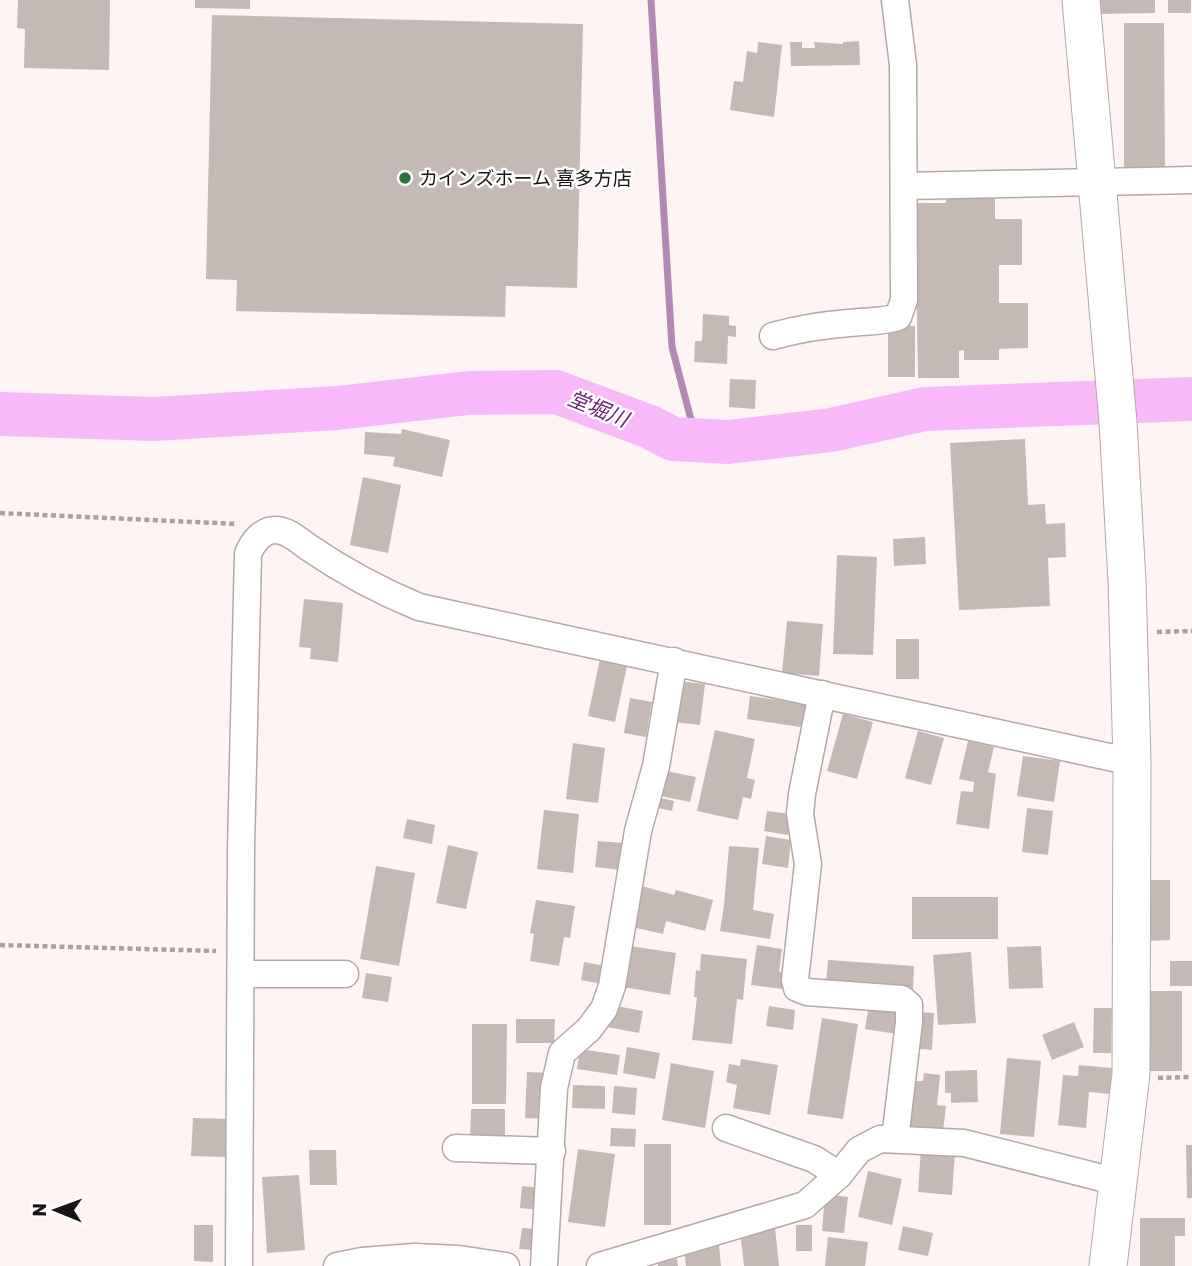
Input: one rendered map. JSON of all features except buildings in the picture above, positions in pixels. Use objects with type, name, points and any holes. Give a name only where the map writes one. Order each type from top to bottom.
[{"type":"street","points":[[773,336],[802,328],[884,321],[898,317],[904,300],[903,65],[895,0]]},
{"type":"street","points":[[1082,0],[1117,409],[1127,581],[1132,762],[1131,1074],[1108,1266]]},
{"type":"street","points":[[904,186],[1192,180]]},
{"type":"street","points":[[239,1266],[244,653],[248,554],[257,539],[271,529],[285,531],[335,566],[419,607],[1132,762]]},
{"type":"street","points":[[544,1266],[554,1088],[562,1053],[589,1029],[604,1009],[612,986],[638,831],[656,766],[674,661]]},
{"type":"street","points":[[822,694],[800,814],[808,864],[795,980],[797,988],[807,992],[902,999],[909,1005],[895,1139]]},
{"type":"street","points":[[241,963],[345,974]]},
{"type":"street","points":[[726,1128],[814,1159],[839,1175]]},
{"type":"street","points":[[600,1266],[804,1205],[839,1175],[859,1150],[880,1139],[964,1143],[1118,1182]]},
{"type":"street","points":[[456,1147],[552,1152]]},
{"type":"street","points":[[337,1266],[414,1257],[459,1259],[506,1266]]},
{"type":"path","points":[[0,513],[239,524],[257,539]]},
{"type":"path","points":[[0,945],[241,963]]},
{"type":"waterway","points":[[651,0],[672,347],[696,439]]},
{"type":"waterway","name":"堂堀川","points":[[0,414],[154,419],[337,408],[469,393],[556,392],[650,427],[673,439],[728,442],[831,430],[925,409],[1192,399]]},
{"type":"place","name":"カインズホーム 喜多方店","points":[[405,178]]}]
